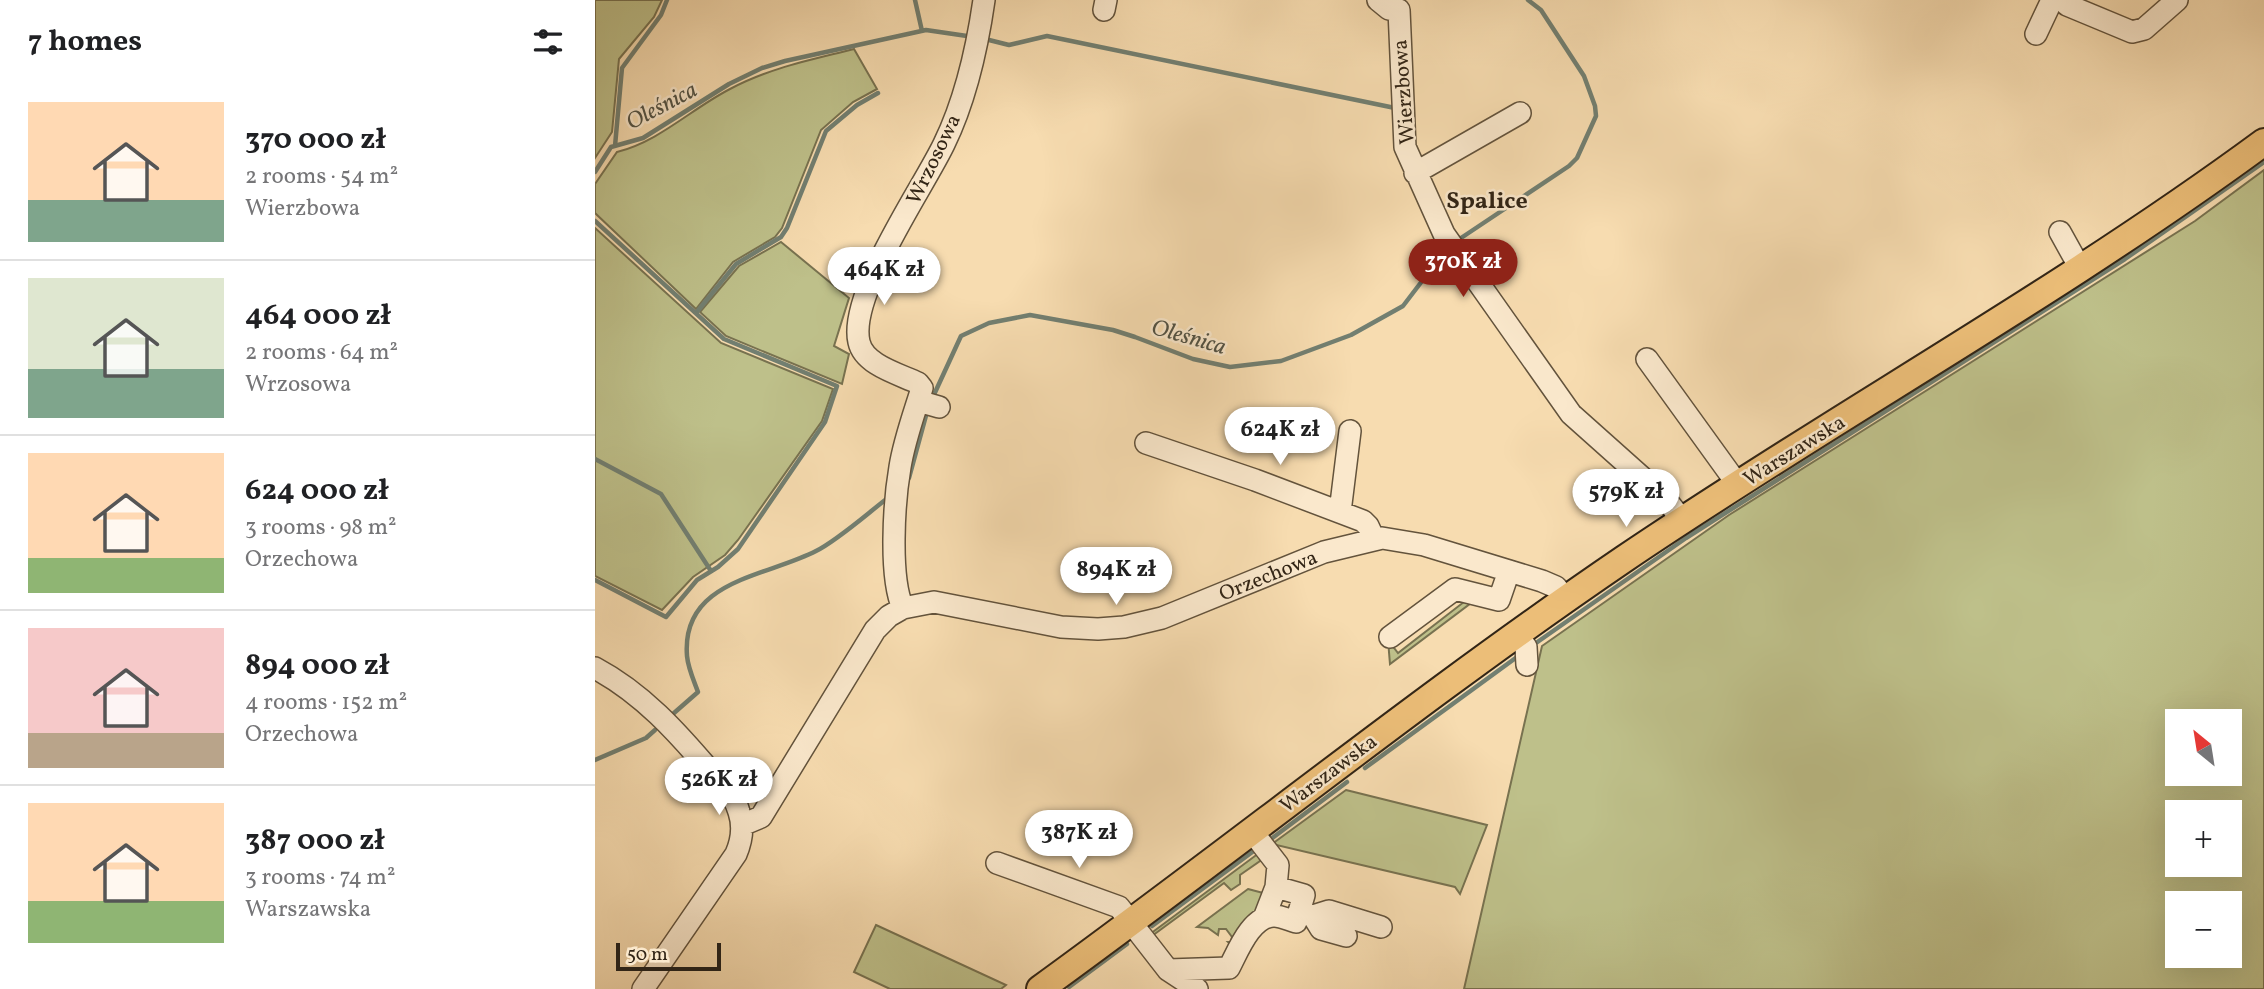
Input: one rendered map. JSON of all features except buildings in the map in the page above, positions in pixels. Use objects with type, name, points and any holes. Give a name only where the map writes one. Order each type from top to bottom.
[{"type":"main road","name":"Warszawska","points":[[1040,989],[1566,599],[1683,520],[2083,268],[2264,142]]},
{"type":"street","name":"Wrzosowa","points":[[918,401],[922,388],[918,383],[876,363],[864,353],[859,342],[858,327],[868,284],[954,146],[980,31],[984,0]]},
{"type":"street","name":"Wierzbowa","points":[[1378,0],[1389,9],[1399,5],[1402,125],[1405,146],[1444,234],[1571,414],[1664,497],[1683,520]]},
{"type":"street","points":[[2036,34],[2060,2],[2132,32],[2144,29],[2177,0]]},
{"type":"street","points":[[1415,173],[1520,113]]},
{"type":"street","points":[[2060,232],[2083,268]]},
{"type":"street","points":[[1647,359],[1738,485]]},
{"type":"street","points":[[742,825],[761,817],[870,637],[881,623],[903,608],[898,595],[895,546],[900,466],[918,401],[939,407]]},
{"type":"street","points":[[1340,513],[1350,431]]},
{"type":"street","points":[[1146,443],[1363,521],[1374,539]]},
{"type":"street","name":"Orzechowa","points":[[903,608],[923,603],[944,603],[1061,627],[1124,627],[1162,618],[1324,552],[1374,539],[1395,538],[1551,584],[1566,599]]},
{"type":"street","points":[[1390,637],[1455,589],[1499,600],[1509,571]]},
{"type":"street","points":[[1517,634],[1526,647],[1527,665]]},
{"type":"street","points":[[595,668],[635,693],[673,728],[733,799],[742,825],[742,838],[736,854],[643,989]]},
{"type":"street","points":[[1168,970],[1229,968],[1250,932],[1264,918],[1276,887],[1277,865],[1251,830]]},
{"type":"street","points":[[997,863],[1119,907],[1168,970],[1197,989]]},
{"type":"street","points":[[1276,887],[1304,895],[1306,914],[1321,929],[1346,936]]},
{"type":"street","points":[[1264,918],[1275,916],[1296,922],[1306,914],[1329,911],[1381,927]]},
{"type":"green space","points":[[595,0],[662,0],[654,17],[619,59],[612,132],[595,158]]},
{"type":"green space","points":[[854,49],[877,89],[853,102],[821,130],[782,228],[775,237],[733,262],[696,309],[595,213],[595,184],[617,152],[647,140],[716,97],[760,75]]},
{"type":"green space","points":[[2264,170],[2264,989],[1464,989],[1542,646],[1729,515],[2195,221]]},
{"type":"green space","points":[[595,228],[721,343],[833,389],[822,421],[738,540],[725,555],[693,577],[662,610],[595,576]]},
{"type":"green space","points":[[781,242],[849,298],[834,346],[849,354],[842,384],[726,336],[700,312],[739,266]]},
{"type":"green space","points":[[1469,598],[1475,600],[1390,664],[1388,640],[1398,653]]},
{"type":"green space","points":[[1346,790],[1487,825],[1460,894],[1455,887],[1272,844]]},
{"type":"green space","points":[[1259,853],[1260,861],[1240,875],[1240,884],[1231,890],[1224,883],[1152,936],[1150,934]]},
{"type":"green space","points":[[1248,889],[1267,894],[1262,910],[1231,945],[1228,942],[1231,942],[1232,937],[1226,929],[1219,929],[1218,935],[1208,928],[1197,927]]},
{"type":"green space","points":[[876,925],[1006,985],[1001,989],[890,989],[854,972]]},
{"type":"waterway","name":"Oleśnica","points":[[615,146],[622,68],[661,15],[667,0]]},
{"type":"waterway","name":"Oleśnica","points":[[915,0],[922,31]]},
{"type":"waterway","name":"Oleśnica","points":[[1461,238],[1569,166],[1577,158],[1596,116],[1584,76],[1541,10],[1528,0]]},
{"type":"waterway","name":"Oleśnica","points":[[595,172],[611,147],[643,138],[729,84],[762,68],[926,30],[967,36]]},
{"type":"waterway","name":"Oleśnica","points":[[989,40],[1009,45],[1047,36],[1395,108]]},
{"type":"waterway","name":"Oleśnica","points":[[696,313],[736,264],[781,237],[826,131],[857,105],[878,93]]},
{"type":"waterway","points":[[1536,643],[1686,538],[2125,259],[2264,162]]},
{"type":"waterway","name":"Oleśnica","points":[[595,221],[724,339],[837,386],[825,422],[738,549],[718,567],[697,580],[666,617],[595,580]]},
{"type":"waterway","name":"Oleśnica","points":[[932,399],[961,336],[989,323],[1030,315],[1113,330],[1193,359],[1230,367],[1281,361],[1351,335],[1403,306],[1445,251]]},
{"type":"waterway","name":"Oleśnica","points":[[909,478],[927,412]]},
{"type":"waterway","points":[[595,459],[661,494],[711,571]]},
{"type":"waterway","name":"Oleśnica","points":[[674,713],[698,692],[687,656],[689,631],[698,611],[712,596],[731,585],[825,546],[889,497]]},
{"type":"waterway","points":[[1365,768],[1517,657]]},
{"type":"waterway","name":"Oleśnica","points":[[595,760],[646,738],[655,730]]},
{"type":"waterway","points":[[1271,839],[1347,782]]},
{"type":"waterway","points":[[1152,926],[1255,850]]},
{"type":"waterway","points":[[1069,987],[1127,944]]},
{"type":"district","name":"Spalice","points":[[1487,200]]}]
